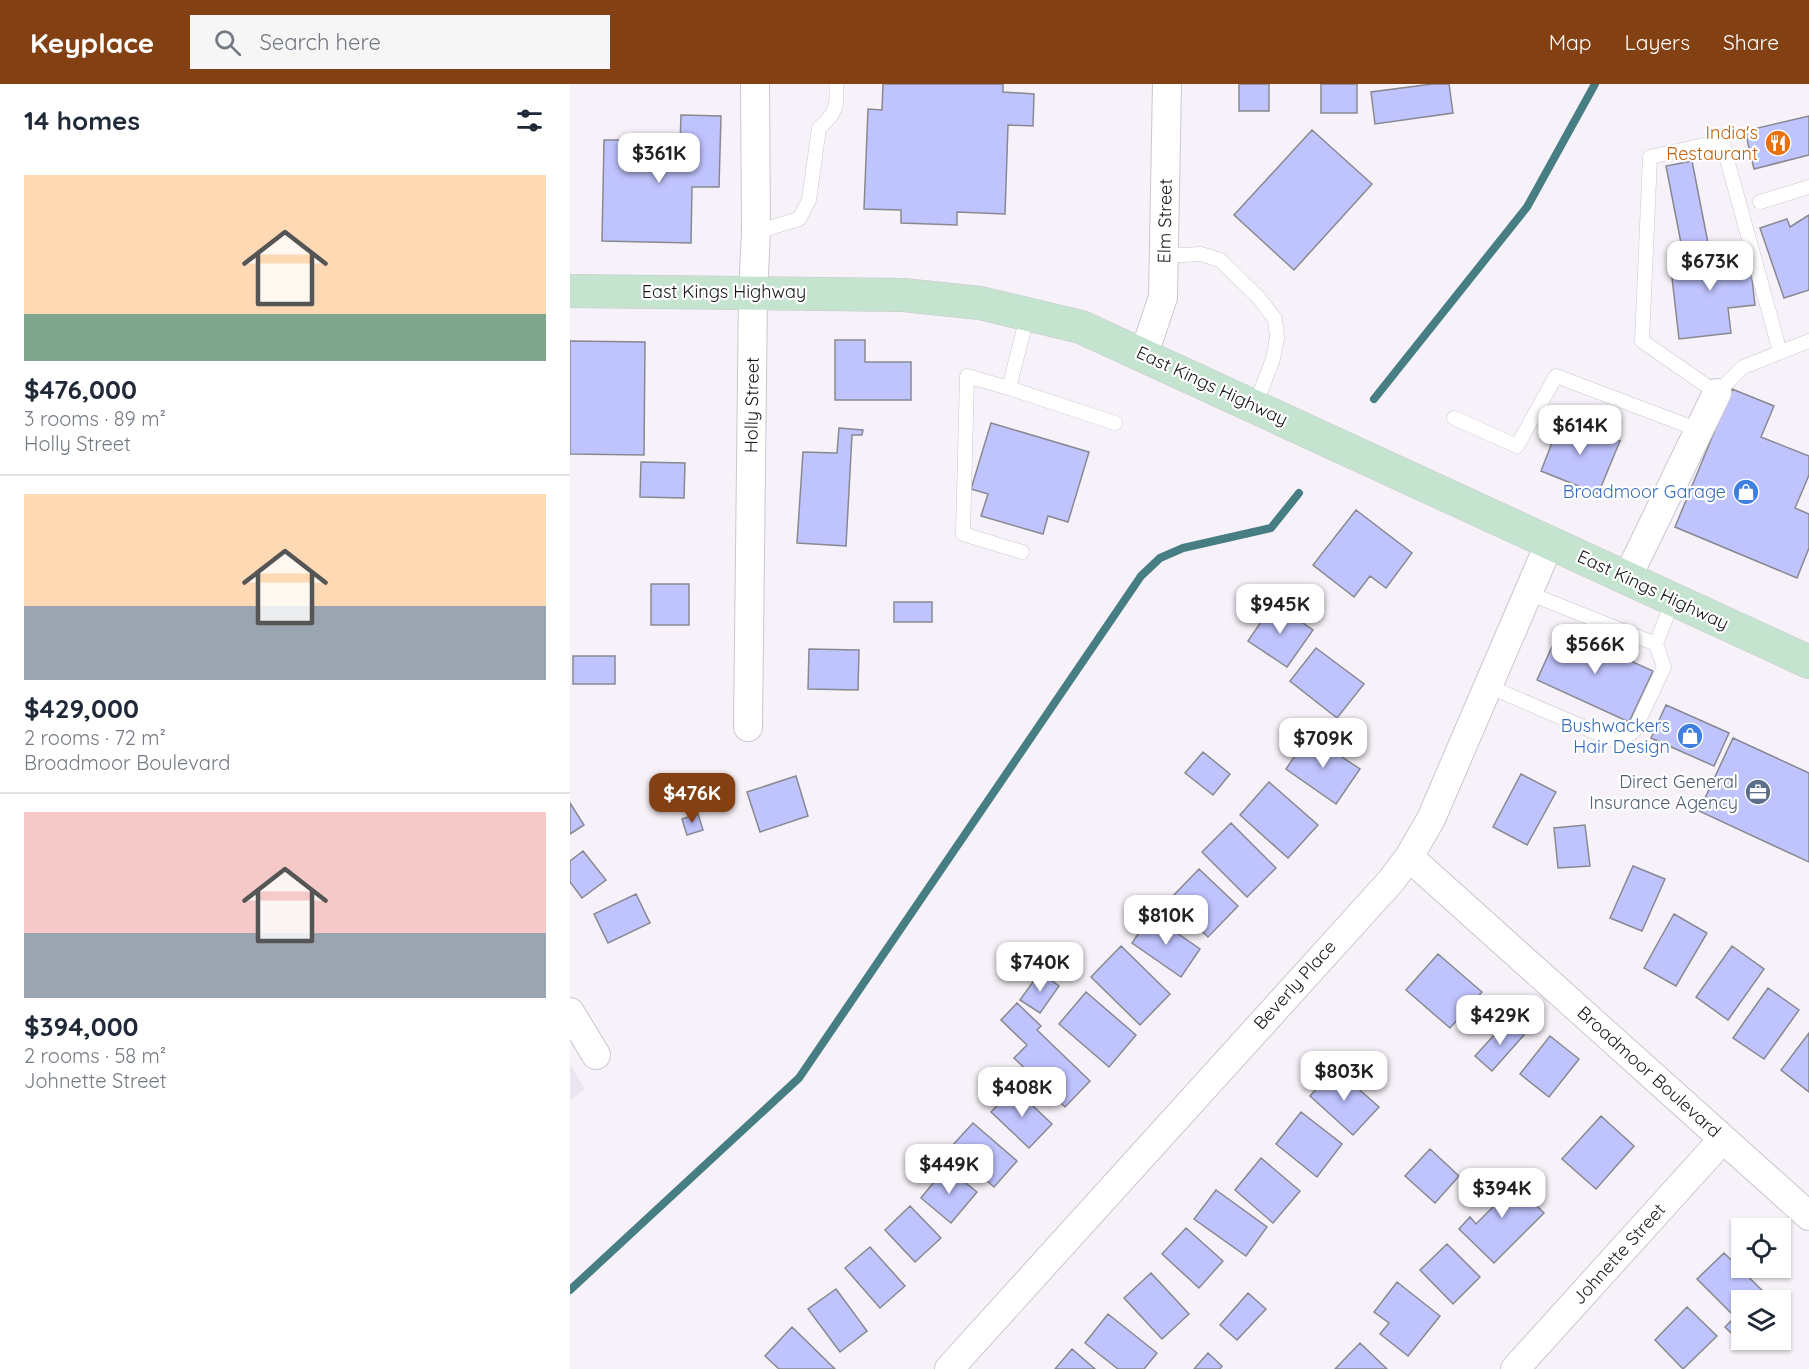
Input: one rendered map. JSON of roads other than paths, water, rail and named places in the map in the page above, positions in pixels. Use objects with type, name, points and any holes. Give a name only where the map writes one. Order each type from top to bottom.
[{"type":"main road","name":"East Kings Highway","points":[[570,291],[903,295],[980,303],[1081,327],[1809,662]]},
{"type":"street","name":"Holly Street","points":[[748,727],[753,293],[756,232],[755,84]]},
{"type":"street","name":"Elm Street","points":[[1139,352],[1149,339],[1160,312],[1164,256],[1167,84]]},
{"type":"street","points":[[1627,578],[1717,393]]},
{"type":"street","name":"Beverly Place","points":[[949,1369],[1391,880],[1409,857],[1431,819],[1550,542]]},
{"type":"street","name":"Broadmoor Boulevard","points":[[1409,857],[1809,1216]]},
{"type":"street","points":[[570,1012],[597,1055]]},
{"type":"street","name":"Johnette Street","points":[[1515,1369],[1723,1140]]},
{"type":"lane","points":[[756,232],[799,219],[810,200],[819,128],[833,117],[838,104],[836,84]]},
{"type":"lane","points":[[1780,352],[1722,141],[1650,157],[1642,341],[1717,393],[1743,367],[1809,341]]},
{"type":"lane","points":[[1760,202],[1809,188]]},
{"type":"lane","points":[[1164,256],[1201,254],[1220,260],[1259,298],[1275,319],[1276,338],[1273,359],[1255,406]]},
{"type":"lane","points":[[1010,388],[1028,313]]},
{"type":"lane","points":[[1022,552],[963,534],[967,376],[1115,423]]},
{"type":"lane","points":[[1454,418],[1517,446],[1556,376],[1699,430]]},
{"type":"lane","points":[[1528,593],[1656,644]]},
{"type":"lane","points":[[1488,686],[1618,742],[1634,731],[1664,667],[1656,644],[1673,600]]},
{"type":"waterway","points":[[1374,399],[1527,207],[1595,84]]},
{"type":"waterway","points":[[570,1290],[799,1078],[1141,576],[1160,558],[1183,548],[1271,528],[1299,493]]},
{"type":"place","name":"India's Restaurant","points":[[1778,143]]},
{"type":"place","name":"Broadmoor Garage","points":[[1746,492]]},
{"type":"place","name":"Bushwackers Hair Design","points":[[1690,736]]},
{"type":"place","name":"Direct General Insurance Agency","points":[[1758,792]]}]
